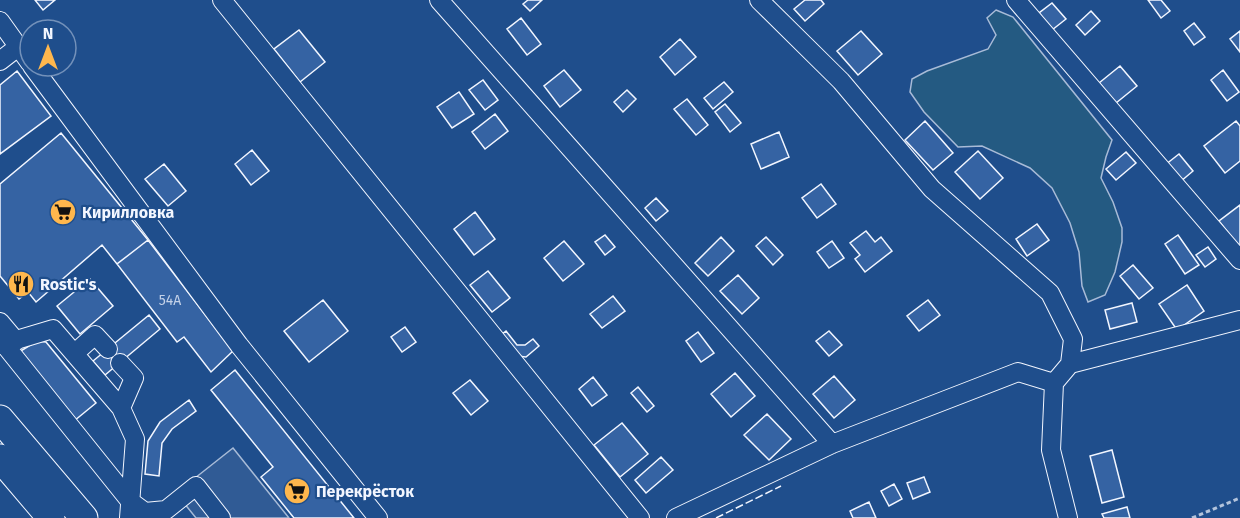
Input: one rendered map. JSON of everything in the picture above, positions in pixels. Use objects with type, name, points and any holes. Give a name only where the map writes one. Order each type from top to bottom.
[{"type":"highway","points":[[0,419],[84,518]]},
{"type":"highway","points":[[0,458],[51,518]]},
{"type":"street","points":[[222,0],[640,518]]},
{"type":"street","points":[[439,0],[832,444]]},
{"type":"street","points":[[759,0],[842,81],[932,189],[1050,293],[1073,339],[1070,364],[1054,383],[1051,450],[1068,518]]},
{"type":"street","points":[[1017,0],[1240,260]]},
{"type":"street","points":[[0,21],[18,46],[0,61]]},
{"type":"street","points":[[41,78],[239,345],[378,518]]},
{"type":"street","points":[[1070,364],[1240,320]]},
{"type":"street","points":[[0,322],[7,343],[130,509],[145,512],[166,510],[195,486],[221,518]]},
{"type":"street","points":[[7,343],[53,329],[121,408],[135,439],[130,509]]},
{"type":"street","points":[[75,352],[95,335],[134,378],[121,408]]},
{"type":"street","points":[[676,518],[832,444],[1018,372],[1054,383]]},
{"type":"path","points":[[1192,518],[1240,498]]},
{"type":"shaded area","points":[[996,10],[1013,17],[1112,140],[1101,178],[1122,228],[1122,242],[1115,272],[1105,295],[1088,302],[1082,286],[1079,252],[1070,223],[1052,188],[1030,168],[982,146],[958,147],[924,112],[910,92],[912,79],[927,71],[988,49],[996,35],[987,18]]},
{"type":"shaded area","points":[[233,448],[289,518],[196,518],[176,493]]},
{"type":"building","points":[[35,0],[55,0],[43,10]]},
{"type":"building","points":[[528,0],[542,0],[530,11],[523,4]]},
{"type":"building","points":[[805,0],[821,0],[824,4],[805,21],[794,9]]},
{"type":"building","points":[[1148,0],[1161,0],[1170,11],[1161,18]]},
{"type":"building","points":[[1052,3],[1066,19],[1052,30],[1039,13]]},
{"type":"building","points":[[1091,11],[1100,21],[1085,35],[1076,25]]},
{"type":"building","points":[[521,18],[541,44],[527,55],[507,29]]},
{"type":"building","points":[[1194,23],[1205,37],[1194,45],[1184,31]]},
{"type":"building","points":[[299,30],[325,62],[300,82],[274,49]]},
{"type":"building","points":[[861,31],[882,54],[858,75],[837,51]]},
{"type":"building","points":[[1240,31],[1240,52],[1230,39]]},
{"type":"building","points":[[680,39],[696,57],[675,75],[660,57]]},
{"type":"building","points":[[1120,66],[1137,86],[1116,103],[1099,83]]},
{"type":"building","points":[[564,70],[581,90],[560,107],[544,86]]},
{"type":"building","points":[[1223,70],[1239,92],[1227,101],[1211,80]]},
{"type":"building","points":[[17,71],[18,78],[22,78],[51,116],[0,154],[0,85]]},
{"type":"building","points":[[483,80],[498,100],[485,110],[469,90]]},
{"type":"building","points":[[724,82],[733,92],[713,109],[704,98]]},
{"type":"building","points":[[627,90],[636,99],[623,112],[614,102]]},
{"type":"building","points":[[459,92],[474,114],[452,128],[437,107]]},
{"type":"building","points":[[687,99],[708,125],[696,135],[674,109]]},
{"type":"building","points":[[725,104],[741,123],[730,132],[715,112]]},
{"type":"building","points":[[495,114],[508,131],[485,149],[472,132]]},
{"type":"building","points":[[925,121],[953,153],[933,170],[905,140]]},
{"type":"building","points":[[1236,121],[1240,126],[1240,161],[1225,173],[1204,146]]},
{"type":"building","points":[[779,132],[789,157],[761,169],[751,144]]},
{"type":"building","name":"Кирилловка","points":[[61,133],[148,240],[117,264],[102,245],[36,302],[28,292],[19,299],[0,276],[0,184]]},
{"type":"building","points":[[252,150],[269,171],[251,185],[235,164]]},
{"type":"building","points":[[978,151],[1003,178],[980,199],[955,172]]},
{"type":"building","points":[[1126,152],[1136,163],[1116,180],[1106,169]]},
{"type":"building","points":[[1179,154],[1193,171],[1180,182],[1165,165]]},
{"type":"building","points":[[164,164],[186,191],[168,206],[145,179]]},
{"type":"building","points":[[821,184],[836,204],[817,218],[802,198]]},
{"type":"building","points":[[656,198],[668,211],[656,221],[645,208]]},
{"type":"building","points":[[1240,205],[1240,247],[1239,247],[1219,221]]},
{"type":"building","points":[[475,212],[495,239],[474,255],[454,229]]},
{"type":"building","points":[[1037,224],[1049,240],[1027,256],[1016,239]]},
{"type":"building","points":[[866,231],[875,242],[881,237],[892,251],[865,272],[855,259],[860,255],[850,243]]},
{"type":"building","points":[[605,235],[615,247],[605,255],[595,242]]},
{"type":"building","points":[[1178,235],[1199,265],[1185,274],[1165,244]]},
{"type":"building","points":[[721,237],[734,251],[708,276],[695,263]]},
{"type":"building","points":[[766,237],[783,255],[773,265],[756,246]]},
{"type":"building","points":[[148,240],[233,351],[211,372],[184,337],[177,342],[117,264]]},
{"type":"building","points":[[564,241],[584,264],[563,281],[544,258]]},
{"type":"building","points":[[832,241],[844,258],[829,268],[817,252]]},
{"type":"building","points":[[1208,247],[1216,259],[1205,267],[1196,255]]},
{"type":"building","points":[[1133,265],[1153,288],[1139,299],[1120,276]]},
{"type":"building","points":[[488,271],[510,298],[492,312],[470,285]]},
{"type":"building","points":[[738,275],[759,298],[742,314],[720,291]]},
{"type":"building","points":[[90,279],[113,306],[80,334],[57,306]]},
{"type":"building","points":[[1187,285],[1204,311],[1177,330],[1159,304]]},
{"type":"building","points":[[613,296],[625,311],[602,328],[590,314]]},
{"type":"building","points":[[323,300],[348,331],[309,362],[284,331]]},
{"type":"building","points":[[928,300],[940,315],[919,331],[907,316]]},
{"type":"building","points":[[1132,303],[1137,322],[1110,329],[1105,310]]},
{"type":"building","points":[[149,315],[160,329],[105,375],[93,361]]},
{"type":"building","points":[[405,327],[416,342],[402,352],[391,337]]},
{"type":"building","points":[[506,331],[517,345],[525,345],[533,339],[539,346],[526,357],[517,356],[497,338]]},
{"type":"building","points":[[829,331],[842,345],[829,356],[816,341]]},
{"type":"building","points":[[698,332],[714,353],[701,362],[686,341]]},
{"type":"building","points":[[37,341],[46,342],[96,403],[74,421],[19,352]]},
{"type":"building","points":[[235,370],[354,518],[294,518],[261,477],[273,467],[211,390]]},
{"type":"building","points":[[735,373],[755,396],[731,417],[711,394]]},
{"type":"building","points":[[834,376],[855,400],[834,418],[813,394]]},
{"type":"building","points":[[593,377],[607,395],[592,406],[579,389]]},
{"type":"building","points":[[470,380],[488,401],[471,415],[453,393]]},
{"type":"building","points":[[638,387],[654,406],[647,412],[631,393]]},
{"type":"building","points":[[189,400],[196,411],[172,429],[162,443],[159,476],[145,474],[148,441],[160,422]]},
{"type":"building","points":[[767,414],[791,439],[769,460],[744,435]]},
{"type":"building","points":[[622,423],[648,454],[620,477],[594,445]]},
{"type":"building","points":[[1112,450],[1124,497],[1102,503],[1090,456]]},
{"type":"building","points":[[661,457],[673,470],[646,493],[635,480]]},
{"type":"building","points":[[924,477],[930,492],[913,499],[907,483]]},
{"type":"building","points":[[894,484],[902,499],[889,506],[881,491]]},
{"type":"building","points":[[869,502],[876,518],[853,518],[850,511]]},
{"type":"building","points":[[1127,507],[1130,518],[1104,518],[1102,514]]},
{"type":"fence","points":[[716,518],[781,486]]},
{"type":"place","name":"Кирилловка","points":[[63,212]]},
{"type":"place","name":"Rostic's","points":[[21,284]]},
{"type":"place","name":"Перекрёсток","points":[[297,491]]}]
